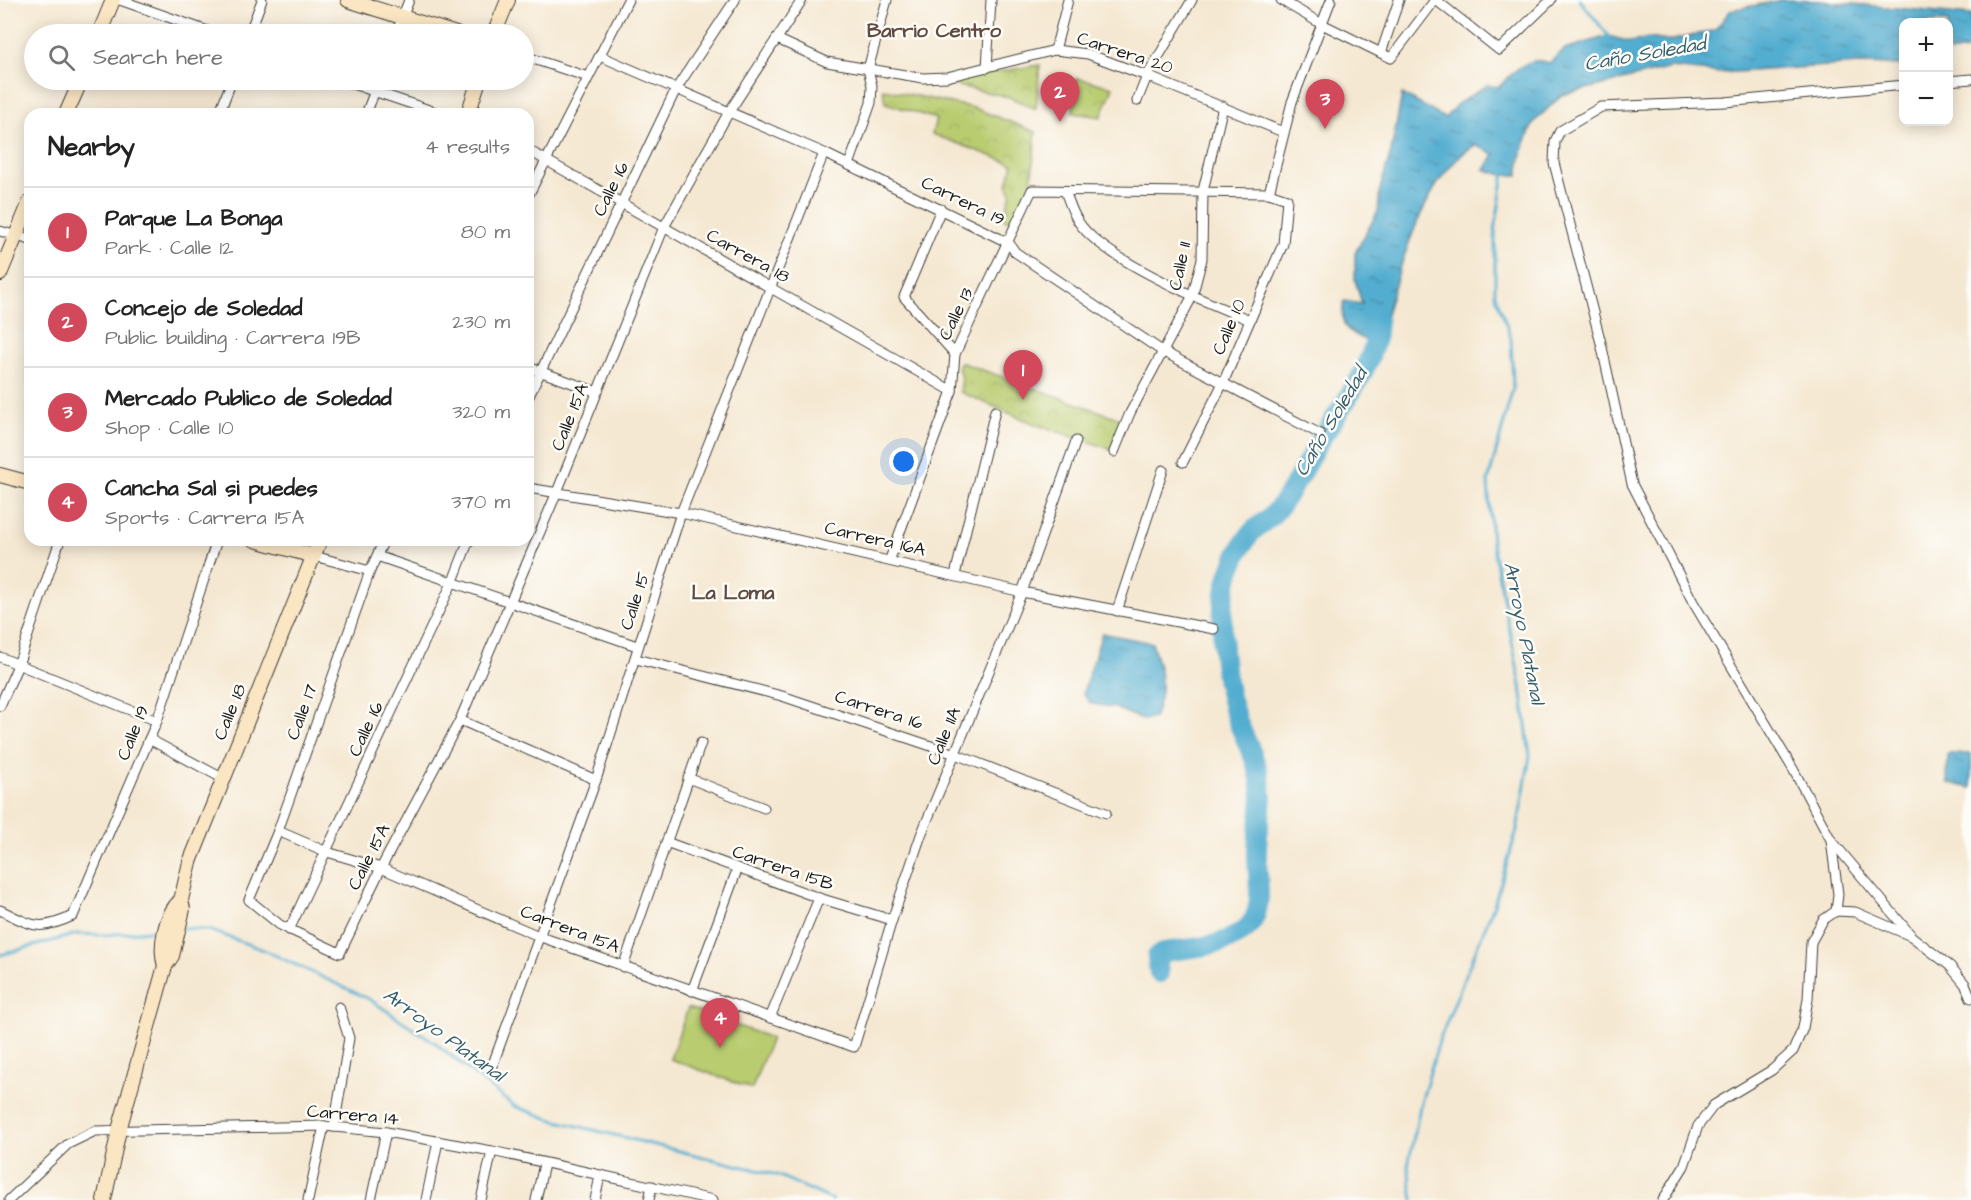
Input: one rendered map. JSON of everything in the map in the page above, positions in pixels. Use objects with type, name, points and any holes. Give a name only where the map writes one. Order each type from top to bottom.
[{"type":"main road","points":[[103,24],[114,0]]},
{"type":"main road","points":[[348,0],[422,24]]},
{"type":"main road","points":[[499,24],[508,0]]},
{"type":"main road","points":[[69,108],[77,90]]},
{"type":"main road","points":[[470,108],[476,90]]},
{"type":"main road","points":[[0,274],[24,217]]},
{"type":"main road","points":[[0,475],[24,481]]},
{"type":"main road","points":[[277,546],[314,556]]},
{"type":"main road","name":"Calle 18","points":[[104,1200],[118,1130],[165,966],[172,956],[170,940],[190,862],[222,778],[318,546]]},
{"type":"street","points":[[120,0],[188,24]]},
{"type":"street","points":[[253,24],[262,0]]},
{"type":"street","points":[[400,24],[409,0]]},
{"type":"street","points":[[534,183],[628,0]]},
{"type":"street","name":"Calle 16","points":[[534,384],[676,89],[735,0]]},
{"type":"street","name":"Calle 15A","points":[[289,930],[340,953],[381,867],[460,720],[557,492],[664,227],[729,112],[802,0]]},
{"type":"street","points":[[849,165],[871,103],[872,86],[868,69],[888,0]]},
{"type":"street","points":[[987,68],[991,0]]},
{"type":"street","points":[[1055,50],[1068,0]]},
{"type":"street","points":[[1137,101],[1147,75],[1192,0]]},
{"type":"street","points":[[1281,0],[1320,23],[1391,58],[1436,0],[1498,50],[1551,0]]},
{"type":"street","points":[[1250,320],[1192,297],[1112,251],[1078,222],[1065,191],[1269,193],[1283,132],[1320,23],[1331,0]]},
{"type":"street","points":[[1381,53],[1398,0]]},
{"type":"street","name":"Carrera 20","points":[[777,39],[827,62],[923,78],[947,77],[1055,50],[1088,54],[1147,75],[1283,132]]},
{"type":"street","name":"Carrera 19","points":[[600,56],[824,153],[1009,243],[1015,252],[1162,351],[1320,434]]},
{"type":"street","points":[[534,59],[588,77]]},
{"type":"street","points":[[1953,81],[1971,79]]},
{"type":"street","points":[[1899,85],[1725,102],[1600,107],[1560,131],[1555,141],[1554,163],[1601,344],[1632,484],[1693,602],[1793,769],[1831,840],[1911,936],[1950,966],[1965,984],[1971,998]]},
{"type":"street","points":[[221,108],[228,90]]},
{"type":"street","points":[[368,90],[423,108]]},
{"type":"street","points":[[368,108],[374,92]]},
{"type":"street","name":"Calle 11","points":[[1114,452],[1125,422],[1192,297],[1202,259],[1203,191],[1222,106]]},
{"type":"street","name":"Carrera 18","points":[[534,153],[952,391]]},
{"type":"street","name":"Calle 15","points":[[493,1064],[597,780],[636,659],[637,646],[681,513],[824,153]]},
{"type":"street","name":"Calle 13","points":[[890,560],[952,391],[955,354],[1032,190],[1065,191]]},
{"type":"street","name":"Calle 10","points":[[1183,462],[1223,383],[1282,244],[1287,199],[1269,193]]},
{"type":"street","points":[[941,209],[904,297],[955,354]]},
{"type":"street","points":[[0,231],[24,238]]},
{"type":"street","points":[[534,369],[597,392]]},
{"type":"street","points":[[956,575],[995,411]]},
{"type":"street","name":"Calle 11A","points":[[854,1047],[892,920],[921,835],[1022,592],[1076,441]]},
{"type":"street","points":[[1117,611],[1163,470]]},
{"type":"street","name":"Carrera 16A","points":[[534,489],[681,513],[1022,592],[1214,630]]},
{"type":"street","points":[[0,706],[18,665],[58,546]]},
{"type":"street","name":"Calle 19","points":[[0,910],[34,927],[55,924],[73,916],[157,721],[215,546]]},
{"type":"street","name":"Calle 17","points":[[289,930],[250,903],[249,895],[278,831],[370,571],[381,546]]},
{"type":"street","name":"Calle 16","points":[[289,930],[453,581],[467,546]]},
{"type":"street","points":[[314,556],[370,571]]},
{"type":"street","points":[[377,556],[637,646]]},
{"type":"street","points":[[0,657],[157,721]]},
{"type":"street","name":"Carrera 16","points":[[636,659],[782,696],[955,754],[1106,813]]},
{"type":"street","points":[[460,720],[597,780]]},
{"type":"street","points":[[149,739],[222,778]]},
{"type":"street","points":[[623,967],[701,743]]},
{"type":"street","points":[[688,778],[764,808]]},
{"type":"street","name":"Carrera 15A","points":[[278,831],[327,852],[381,867],[541,937],[854,1047]]},
{"type":"street","points":[[1831,840],[1838,894],[1836,911]]},
{"type":"street","name":"Carrera 15B","points":[[666,842],[737,870],[892,920]]},
{"type":"street","points":[[692,991],[737,870]]},
{"type":"street","points":[[770,1018],[819,898]]},
{"type":"street","points":[[1663,1200],[1684,1166],[1698,1126],[1714,1105],[1772,1070],[1793,1051],[1803,1028],[1808,999],[1811,942],[1823,920],[1836,911],[1855,912],[1911,936]]},
{"type":"street","points":[[334,1127],[350,1038],[339,1007]]},
{"type":"street","points":[[308,1200],[324,1126]]},
{"type":"street","name":"Carrera 14","points":[[9,1200],[76,1138],[95,1131],[324,1126],[386,1132],[492,1151],[706,1199]]},
{"type":"street","points":[[371,1200],[386,1132]]},
{"type":"street","points":[[426,1200],[438,1141]]},
{"type":"street","points":[[481,1200],[492,1151]]},
{"type":"street","points":[[536,1200],[544,1164]]},
{"type":"street","points":[[595,1200],[600,1176]]},
{"type":"street","points":[[649,1200],[652,1186]]},
{"type":"green space","points":[[1040,65],[1036,109],[1009,97],[953,85],[954,79]]},
{"type":"green space","points":[[1077,78],[1113,87],[1101,117],[1073,113]]},
{"type":"green space","points":[[883,89],[974,108],[1036,132],[1031,188],[1015,224],[1003,218],[1011,193],[1007,184],[1013,164],[932,134],[936,119],[885,103]]},
{"type":"green space","points":[[960,362],[1121,419],[1111,449],[1037,425],[960,392],[962,378],[958,368]]},
{"type":"green space","points":[[688,1008],[771,1038],[752,1089],[670,1059]]},
{"type":"water","points":[[1782,0],[1820,1],[1971,15],[1971,49],[1953,52],[1953,18],[1899,18],[1899,65],[1859,64],[1720,73],[1671,68],[1562,95],[1534,122],[1523,148],[1518,175],[1503,175],[1485,170],[1494,154],[1475,145],[1455,161],[1438,182],[1411,237],[1376,349],[1346,328],[1342,313],[1344,301],[1362,304],[1355,280],[1355,253],[1378,211],[1380,189],[1391,152],[1402,94],[1445,118],[1456,105],[1487,85],[1499,87],[1509,76],[1527,63],[1541,61],[1549,63],[1565,49],[1608,36],[1631,42],[1648,38],[1669,41],[1715,30],[1731,10]]},
{"type":"water","points":[[1102,633],[1152,643],[1161,680],[1160,698],[1154,718],[1143,720],[1115,708],[1093,704],[1083,693]]},
{"type":"water","points":[[1948,754],[1971,754],[1971,788],[1947,783]]},
{"type":"waterway","points":[[1580,0],[1610,38]]},
{"type":"waterway","name":"Arroyo Platanal","points":[[1413,1200],[1408,1166],[1420,1106],[1439,1041],[1494,905],[1517,830],[1530,756],[1521,686],[1492,543],[1488,482],[1513,388],[1511,338],[1495,294],[1495,231],[1504,172]]},
{"type":"waterway","name":"Caño Soledad","points":[[1159,973],[1157,957],[1163,952],[1208,945],[1231,938],[1249,926],[1257,910],[1259,900],[1257,851],[1261,788],[1258,770],[1237,720],[1228,686],[1222,633],[1226,588],[1236,558],[1246,540],[1282,503],[1356,385],[1371,354],[1378,321]]},
{"type":"waterway","name":"Arroyo Platanal","points":[[182,928],[209,930],[264,950],[369,999],[434,1042],[514,1106],[553,1120],[777,1175],[833,1200]]},
{"type":"waterway","name":"Arroyo Platanal","points":[[0,955],[77,934],[104,935],[160,930]]},
{"type":"place","name":"Concejo de Soledad","points":[[1060,122]]},
{"type":"place","name":"Mercado Publico de Soledad","points":[[1325,129]]},
{"type":"place","name":"Parque La Bonga","points":[[1023,400]]},
{"type":"place","name":"Cancha Sal si puedes","points":[[720,1048]]},
{"type":"district","name":"Barrio Centro","points":[[934,31]]},
{"type":"district","name":"La Loma","points":[[733,593]]}]
